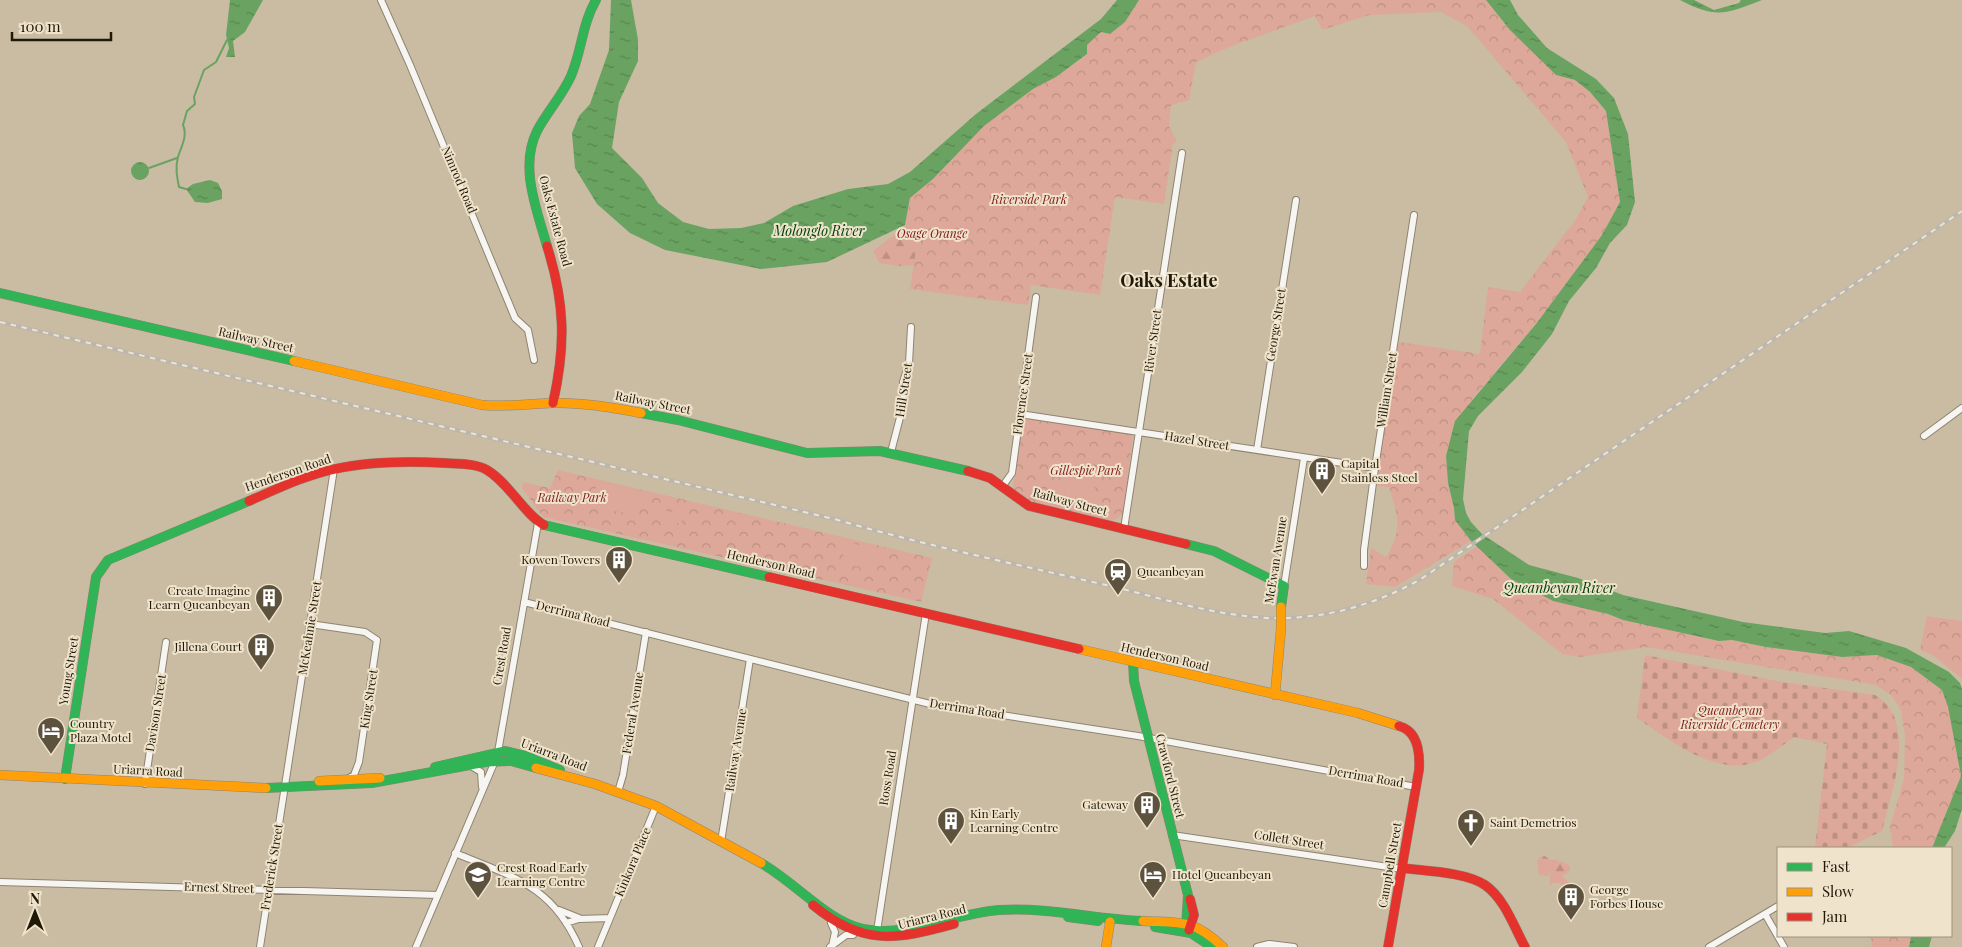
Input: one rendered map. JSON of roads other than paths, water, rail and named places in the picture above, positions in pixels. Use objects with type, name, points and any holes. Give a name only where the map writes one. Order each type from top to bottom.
[{"type":"street","name":"Nimrod Road","points":[[381,0],[443,142],[514,318],[528,330],[534,360]]},
{"type":"street","name":"Oaks Estate Road","points":[[552,403],[564,352],[564,321],[557,280],[530,177],[529,152],[536,132],[568,82],[576,61],[582,27],[596,0]]},
{"type":"street","name":"River Street","points":[[1124,529],[1182,152]]},
{"type":"street","name":"George Street","points":[[1257,450],[1296,200]]},
{"type":"street","name":"William Street","points":[[1364,566],[1364,550],[1375,468],[1414,215]]},
{"type":"street","name":"Railway Street","points":[[0,293],[450,399],[496,407],[552,403],[630,410],[817,454],[871,450],[891,452],[980,474],[1029,506],[1214,551],[1284,586]]},
{"type":"street","name":"Florence Street","points":[[1002,487],[1012,473],[1036,297]]},
{"type":"street","name":"Hill Street","points":[[891,452],[904,402],[903,382],[909,363],[911,327]]},
{"type":"street","points":[[1924,436],[1962,408]]},
{"type":"street","name":"Hazel Street","points":[[1020,414],[1375,468]]},
{"type":"street","name":"McEwan Avenue","points":[[1275,695],[1281,607],[1304,458]]},
{"type":"street","name":"Henderson Road","points":[[100,567],[118,554],[301,479],[334,469],[367,464],[407,462],[477,466],[492,473],[504,483],[538,523],[1388,720],[1411,731],[1418,745],[1419,760],[1416,787]]},
{"type":"street","name":"McKeahnie Street","points":[[290,786],[310,624],[334,469]]},
{"type":"street","name":"Crest Road","points":[[416,947],[496,756],[538,523]]},
{"type":"street","name":"Young Street","points":[[65,779],[96,577],[100,567]]},
{"type":"street","name":"Derrima Road","points":[[524,602],[912,700],[1148,737],[1416,787]]},
{"type":"street","name":"Ross Road","points":[[875,939],[926,613]]},
{"type":"street","name":"King Street","points":[[310,624],[365,632],[374,637],[378,647],[360,762],[354,775],[348,778]]},
{"type":"street","name":"Federal Avenue","points":[[618,792],[623,775],[646,632]]},
{"type":"street","name":"Davison Street","points":[[145,784],[166,642]]},
{"type":"street","name":"Railway Avenue","points":[[721,842],[750,659]]},
{"type":"street","name":"Crawford Street","points":[[1133,662],[1134,681],[1172,835],[1193,907],[1188,927]]},
{"type":"street","name":"Uriarra Road","points":[[0,775],[246,788],[365,784],[417,773],[468,766],[496,756]]},
{"type":"street","name":"Uriarra Road","points":[[417,773],[449,762],[496,756],[618,792],[656,806],[793,882],[839,920],[875,939]]},
{"type":"street","points":[[360,762],[363,773],[371,778]]},
{"type":"street","points":[[468,766],[474,766],[481,772],[482,790]]},
{"type":"street","name":"Uriarra Road","points":[[290,786],[348,778],[396,778]]},
{"type":"street","name":"Frederick Street","points":[[260,947],[269,890],[290,786]]},
{"type":"street","name":"Campbell Street","points":[[1388,947],[1416,787]]},
{"type":"street","name":"Kinkora Place","points":[[598,947],[656,806]]},
{"type":"street","name":"Collett Street","points":[[1172,835],[1466,878],[1483,884],[1495,896],[1525,947]]},
{"type":"street","points":[[455,853],[526,883],[544,895],[557,909],[579,947]]},
{"type":"street","name":"Ernest Street","points":[[0,882],[438,895]]},
{"type":"street","name":"Uriarra Road","points":[[793,882],[831,923],[853,935],[875,939],[899,930],[1011,909],[1055,910],[1105,922],[1188,927]]},
{"type":"street","points":[[1709,947],[1777,907]]},
{"type":"street","points":[[557,909],[572,916],[588,919]]},
{"type":"street","points":[[1765,914],[1777,935]]},
{"type":"street","points":[[566,923],[610,918]]},
{"type":"street","points":[[1105,922],[1106,947]]},
{"type":"street","points":[[830,947],[835,934],[831,923]]},
{"type":"street","points":[[1188,927],[1212,947]]},
{"type":"street","points":[[1188,927],[1212,936],[1223,947]]},
{"type":"street","points":[[830,947],[844,936],[853,935]]},
{"type":"street","points":[[1257,947],[1269,944],[1294,947]]},
{"type":"water","points":[[230,0],[263,0],[245,32],[233,41],[235,57],[226,57],[229,48],[226,35]]},
{"type":"water","name":"Molonglo River","points":[[611,0],[631,0],[638,40],[638,61],[619,102],[612,148],[642,178],[658,203],[683,222],[709,229],[741,228],[764,223],[793,206],[848,189],[888,184],[910,172],[976,114],[1101,19],[1117,0],[1139,0],[1125,22],[1110,34],[1101,32],[1087,45],[1087,54],[1056,77],[1033,89],[984,126],[933,179],[910,198],[905,225],[827,262],[761,269],[665,250],[630,233],[597,204],[575,168],[572,133],[579,116],[590,104],[609,50]]},
{"type":"water","name":"Queanbeyan River","points":[[1486,0],[1510,0],[1518,15],[1547,48],[1596,79],[1614,98],[1628,134],[1635,202],[1627,225],[1610,243],[1596,268],[1569,301],[1552,334],[1522,372],[1478,416],[1469,431],[1463,499],[1466,513],[1482,534],[1529,565],[1578,578],[1623,595],[1743,622],[1825,633],[1849,631],[1906,648],[1949,672],[1960,683],[1962,689],[1962,809],[1955,831],[1945,847],[1932,847],[1961,776],[1948,707],[1942,690],[1911,667],[1877,655],[1842,657],[1766,647],[1732,640],[1719,641],[1623,620],[1608,614],[1553,601],[1511,579],[1471,541],[1455,520],[1448,483],[1446,456],[1455,421],[1536,324],[1602,235],[1620,202],[1606,111],[1590,92],[1575,80],[1556,75],[1510,30]]},
{"type":"water","points":[[1680,0],[1694,0],[1714,10],[1739,3],[1741,0],[1762,0],[1739,9],[1712,12]]},
{"type":"water","points":[[140,162],[146,165],[149,171],[146,177],[140,180],[134,177],[131,171],[134,165]]},
{"type":"water","points":[[210,180],[218,183],[222,191],[222,199],[208,203],[195,202],[186,189],[193,184]]},
{"type":"water","points":[[1911,937],[1932,937],[1929,947],[1909,947]]},
{"type":"waterway","points":[[186,189],[179,187],[177,172],[177,161],[184,137],[183,125],[187,111],[195,104],[194,97],[204,70],[216,62],[227,40]]},
{"type":"waterway","points":[[149,168],[177,158]]},
{"type":"railway","points":[[0,322],[834,519],[936,546],[1197,608],[1265,618],[1306,617],[1340,611],[1374,601],[1421,579],[1962,211]]},
{"type":"place","name":"Capital Stainless Steel","points":[[1322,495]]},
{"type":"place","name":"Kowen Towers","points":[[619,584]]},
{"type":"place","name":"Queanbeyan","points":[[1118,596]]},
{"type":"place","name":"Create Imagine Learn Queanbeyan","points":[[269,622]]},
{"type":"place","name":"Jillena Court","points":[[261,671]]},
{"type":"place","name":"Country Plaza Motel","points":[[51,755]]},
{"type":"place","name":"Gateway","points":[[1147,829]]},
{"type":"place","name":"Kin Early Learning Centre","points":[[951,845]]},
{"type":"place","name":"Saint Demetrios","points":[[1471,847]]},
{"type":"place","name":"Crest Road Early Learning Centre","points":[[478,899]]},
{"type":"place","name":"Hotel Queanbeyan","points":[[1153,899]]},
{"type":"place","name":"George Forbes House","points":[[1571,921]]},
{"type":"district","name":"Oaks Estate","points":[[1169,281]]},
{"type":"park label","name":"Riverside Park","points":[[1029,200]]},
{"type":"park label","name":"Osage Orange","points":[[932,234]]},
{"type":"park label","name":"Gillespie Park","points":[[1086,471]]},
{"type":"park label","name":"Railway Park","points":[[572,498]]},
{"type":"park label","name":"Queanbeyan Riverside Cemetery","points":[[1730,718]]}]
